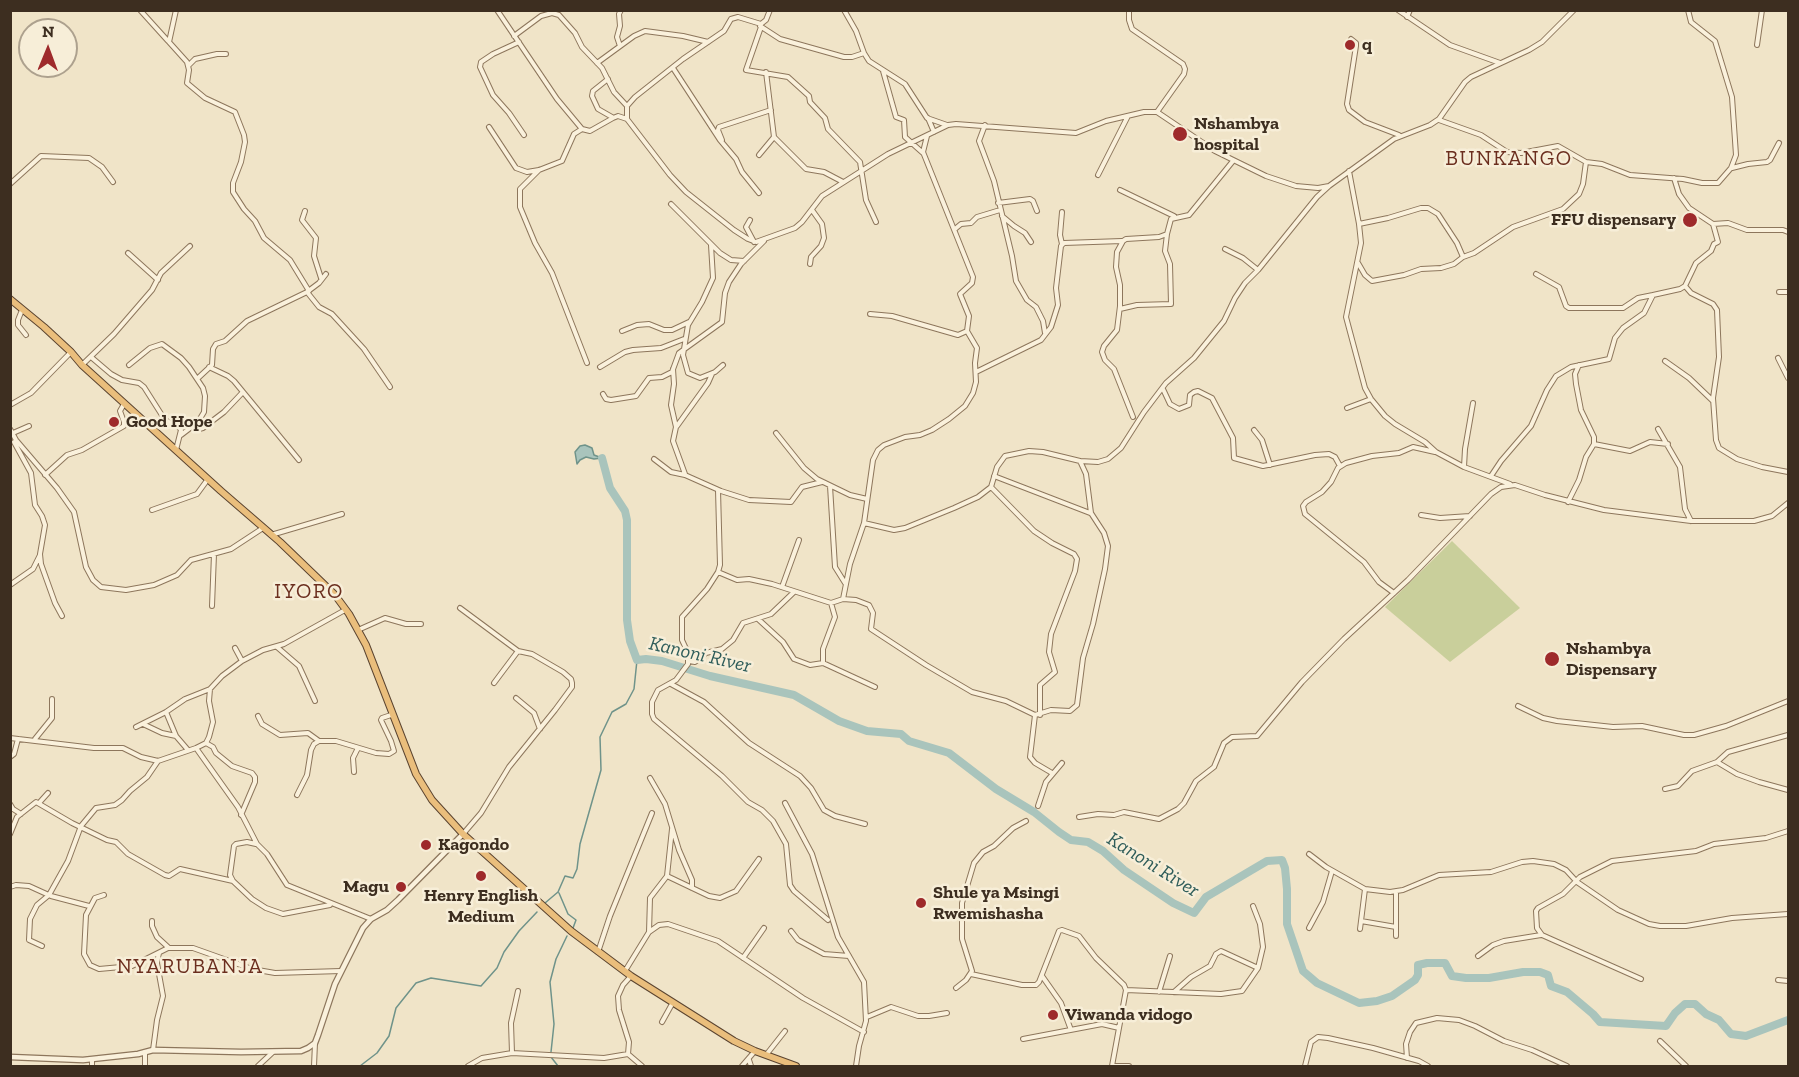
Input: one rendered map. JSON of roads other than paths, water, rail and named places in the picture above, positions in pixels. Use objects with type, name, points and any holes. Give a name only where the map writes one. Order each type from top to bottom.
[{"type":"highway","points":[[10,299],[327,587],[345,610],[366,645],[391,715],[422,785],[438,807],[463,834],[528,894],[598,953],[631,976],[734,1041],[796,1066]]},
{"type":"street","points":[[140,10],[189,66]]},
{"type":"street","points":[[169,42],[176,10]]},
{"type":"street","points":[[497,10],[557,99],[582,129],[590,132],[612,118],[627,119],[686,192],[734,230],[755,242],[795,228],[822,196],[861,171],[948,125],[963,123],[1076,133],[1129,115],[1157,112],[1233,161],[1296,186],[1318,188],[1329,186]]},
{"type":"street","points":[[620,46],[617,37],[621,10]]},
{"type":"street","points":[[770,10],[766,20],[760,25],[746,69],[782,75],[794,81],[824,116],[828,129],[859,160],[866,200],[876,222]]},
{"type":"street","points":[[844,10],[856,31],[864,53],[874,66],[905,84],[934,132]]},
{"type":"street","points":[[1129,10],[1132,29],[1184,64],[1184,74],[1157,112]]},
{"type":"street","points":[[1398,10],[1450,45],[1500,63]]},
{"type":"street","points":[[1407,17],[1410,10]]},
{"type":"street","points":[[864,523],[894,530],[905,528],[978,497],[991,487],[1001,460],[1005,456],[1043,452],[1080,461],[1103,461],[1117,453],[1162,388],[1200,351],[1227,316],[1241,288],[1317,197],[1349,171],[1400,136],[1430,125],[1438,119],[1465,81],[1542,42],[1574,10]]},
{"type":"street","points":[[1438,119],[1481,135],[1507,152],[1521,153],[1558,146],[1587,162],[1630,175],[1718,183],[1731,168],[1736,155],[1734,114],[1726,73],[1715,42],[1712,37],[1691,22],[1688,10]]},
{"type":"street","points":[[1757,45],[1762,10]]},
{"type":"street","points":[[514,36],[541,16],[558,12],[582,47],[608,78],[615,95],[627,106]]},
{"type":"street","points":[[627,119],[627,106],[642,91],[724,31],[733,18],[738,17],[760,25],[780,39],[844,57],[864,53]]},
{"type":"street","points":[[597,63],[645,31],[708,42]]},
{"type":"street","points":[[1351,39],[1356,46],[1348,110],[1365,122],[1400,136]]},
{"type":"street","points":[[519,42],[501,48],[485,59],[480,67],[493,95],[524,135]]},
{"type":"street","points":[[226,54],[195,59],[189,66],[187,81],[188,85],[205,98],[235,111],[245,139],[240,165],[233,183],[233,192],[255,221],[264,238],[290,260],[319,307],[332,314],[363,349],[390,387]]},
{"type":"street","points":[[673,68],[759,193]]},
{"type":"street","points":[[843,599],[853,552],[864,523],[873,460],[878,450],[884,445],[905,437],[920,435],[932,430],[949,419],[965,405],[973,393],[976,372],[977,348],[967,331],[969,316],[960,294],[972,283],[973,277],[924,156],[905,137],[904,120],[896,117],[882,71]]},
{"type":"street","points":[[766,72],[774,137],[806,169],[824,172],[843,182]]},
{"type":"street","points":[[608,78],[593,91],[592,96],[598,109],[612,118]]},
{"type":"street","points":[[722,142],[719,127],[771,110]]},
{"type":"street","points":[[1098,175],[1129,115]]},
{"type":"street","points":[[927,118],[948,125]]},
{"type":"street","points":[[985,125],[980,134],[980,141],[991,173],[1017,285],[1027,300],[1036,307],[1045,334]]},
{"type":"street","points":[[489,127],[516,168],[527,172],[562,161],[574,134],[582,129]]},
{"type":"street","points":[[924,156],[927,136]]},
{"type":"street","points":[[759,155],[774,137]]},
{"type":"street","points":[[1731,168],[1767,162],[1779,143]]},
{"type":"street","points":[[10,184],[41,156],[89,158],[102,167],[113,182]]},
{"type":"street","points":[[1120,190],[1174,217],[1183,218],[1190,215],[1233,161]]},
{"type":"street","points":[[1358,262],[1365,275],[1372,281],[1404,275],[1421,268],[1446,267],[1474,253],[1513,227],[1563,209],[1579,194],[1587,162]]},
{"type":"street","points":[[539,170],[520,189],[520,207],[537,247],[552,273],[586,363]]},
{"type":"street","points":[[1349,171],[1361,243],[1346,317],[1361,377],[1371,399],[1395,424],[1425,442],[1436,452],[1464,467],[1511,485],[1568,502],[1629,514],[1691,521],[1754,520],[1772,516],[1788,503]]},
{"type":"street","points":[[1674,178],[1679,194],[1689,208],[1713,224],[1728,223],[1747,230],[1788,232]]},
{"type":"street","points":[[998,203],[1030,199],[1037,211]]},
{"type":"street","points":[[672,204],[711,245],[726,257],[736,261],[745,261]]},
{"type":"street","points":[[1359,224],[1428,208],[1438,214],[1457,243],[1463,257]]},
{"type":"street","points":[[810,264],[811,257],[821,246],[824,238],[822,224],[812,210]]},
{"type":"street","points":[[955,229],[960,225],[971,223],[977,216],[1000,210]]},
{"type":"street","points":[[305,211],[302,220],[316,238],[314,256],[321,279]]},
{"type":"street","points":[[976,372],[1036,343],[1045,334],[1056,315],[1058,305],[1056,288],[1062,244],[1060,235],[1062,212]]},
{"type":"street","points":[[1002,216],[1025,233],[1031,242]]},
{"type":"street","points":[[1120,309],[1137,305],[1171,304],[1170,264],[1165,251],[1170,221],[1174,217]]},
{"type":"street","points":[[750,220],[746,227],[755,242]]},
{"type":"street","points":[[1536,274],[1559,287],[1566,306],[1623,308],[1638,298],[1685,286],[1696,264],[1718,242],[1713,224]]},
{"type":"street","points":[[1062,244],[1066,242],[1123,241],[1160,237],[1167,234]]},
{"type":"street","points":[[676,427],[671,405],[674,384],[673,369],[677,356],[683,349],[722,322],[725,293],[729,282],[734,273],[764,240]]},
{"type":"street","points":[[1123,241],[1116,258],[1116,271],[1120,285],[1120,309],[1116,332],[1104,346],[1102,352],[1105,360],[1115,372],[1133,417]]},
{"type":"street","points":[[711,245],[713,278],[690,322],[683,349],[684,363],[688,372],[700,378],[712,374]]},
{"type":"street","points":[[82,365],[129,317],[161,273],[189,246]]},
{"type":"street","points":[[1225,249],[1242,258],[1257,270]]},
{"type":"street","points":[[128,253],[158,280]]},
{"type":"street","points":[[197,379],[213,360],[214,347],[225,341],[247,321],[308,292],[326,274]]},
{"type":"street","points":[[1685,286],[1691,293],[1713,304],[1718,310],[1719,357],[1713,386],[1713,402],[1716,440],[1722,451],[1737,459],[1762,467],[1788,472]]},
{"type":"street","points":[[1779,292],[1788,292]]},
{"type":"street","points":[[1491,476],[1531,426],[1551,382],[1565,370],[1609,359],[1618,333],[1644,314],[1653,295]]},
{"type":"street","points":[[22,309],[18,325],[26,335]]},
{"type":"street","points":[[870,314],[892,315],[958,335],[967,331]]},
{"type":"street","points":[[622,331],[650,324],[664,330],[672,330],[690,322]]},
{"type":"street","points":[[600,367],[625,352],[661,348],[685,339]]},
{"type":"street","points":[[129,365],[150,348],[162,344],[181,358],[197,379],[203,388],[205,400],[202,417],[181,435]]},
{"type":"street","points":[[10,405],[31,393],[71,352]]},
{"type":"street","points":[[91,357],[111,375],[139,383],[144,387],[162,416],[171,424],[179,427],[181,435],[176,450]]},
{"type":"street","points":[[1778,358],[1788,378]]},
{"type":"street","points":[[1665,361],[1689,378],[1713,402]]},
{"type":"street","points":[[685,475],[674,449],[676,427],[712,374],[723,364]]},
{"type":"street","points":[[1568,502],[1579,480],[1586,457],[1594,444],[1594,436],[1581,410],[1575,378],[1580,365]]},
{"type":"street","points":[[209,367],[230,377],[299,460]]},
{"type":"street","points":[[603,394],[606,399],[611,400],[636,396],[648,379],[665,376],[673,369]]},
{"type":"street","points":[[1162,388],[1170,404],[1179,409],[1189,405],[1190,395],[1194,392],[1198,391],[1208,396],[1214,402],[1233,438],[1234,458],[1240,458],[1257,466],[1327,454],[1333,455],[1341,465]]},
{"type":"street","points":[[194,426],[203,428],[224,412],[243,392]]},
{"type":"street","points":[[1347,408],[1371,399]]},
{"type":"street","points":[[1464,467],[1473,403]]},
{"type":"street","points":[[45,475],[67,455],[82,450],[124,426],[120,411],[124,404]]},
{"type":"street","points":[[10,585],[33,569],[40,554],[44,521],[35,505],[32,473],[21,457],[12,431],[29,426]]},
{"type":"street","points":[[1658,429],[1680,466],[1685,509],[1691,521]]},
{"type":"street","points":[[1254,430],[1262,440],[1270,465]]},
{"type":"street","points":[[776,433],[804,468],[822,482],[867,500]]},
{"type":"street","points":[[15,441],[69,503],[74,512],[86,567],[93,580],[100,586],[126,590],[145,587],[177,574],[188,562],[197,557],[231,549],[263,528]]},
{"type":"street","points":[[10,450],[15,441]]},
{"type":"street","points":[[1594,444],[1630,452],[1650,442],[1668,444]]},
{"type":"street","points":[[1394,592],[1379,582],[1364,562],[1305,514],[1304,503],[1326,488],[1341,465],[1365,457],[1399,453],[1413,447],[1436,452]]},
{"type":"street","points":[[654,459],[671,472],[685,475],[718,490],[749,500],[794,501],[802,487],[822,482]]},
{"type":"street","points":[[718,572],[736,580],[757,580],[831,603],[843,599],[856,600],[869,605],[873,614],[871,629],[964,688],[1006,701],[1037,715],[1051,710],[1070,711],[1077,705],[1083,658],[1099,602],[1108,549],[1104,533],[1091,513],[1086,474],[1080,461]]},
{"type":"street","points":[[994,476],[1091,513]]},
{"type":"street","points":[[152,510],[197,494],[208,479]]},
{"type":"street","points":[[1080,817],[1098,814],[1114,815],[1124,812],[1159,819],[1173,812],[1184,803],[1196,781],[1214,767],[1224,743],[1232,737],[1257,736],[1302,682],[1352,630],[1394,592],[1491,494],[1501,487],[1511,485]]},
{"type":"street","points":[[830,486],[835,567],[845,583]]},
{"type":"street","points":[[991,487],[1034,531],[1076,555],[1077,559],[1075,572],[1051,634],[1049,652],[1055,672],[1040,685],[1030,757],[1035,763],[1052,773]]},
{"type":"street","points":[[718,490],[720,566],[718,572],[682,617],[682,640],[688,653],[688,661],[681,675],[671,684],[658,690],[651,710],[654,719],[722,776],[748,802],[773,820],[786,844],[790,885],[828,920]]},
{"type":"street","points":[[271,535],[342,514]]},
{"type":"street","points":[[1421,515],[1440,518],[1471,515]]},
{"type":"street","points":[[782,587],[799,540]]},
{"type":"street","points":[[40,554],[55,603],[62,616]]},
{"type":"street","points":[[212,606],[213,554]]},
{"type":"street","points":[[688,661],[695,662],[706,653],[722,649],[733,640],[743,623],[758,620],[775,612],[794,592]]},
{"type":"street","points":[[823,663],[823,649],[835,617],[831,603]]},
{"type":"street","points":[[314,1066],[315,1043],[341,971],[360,933],[371,919],[387,910],[398,900],[463,834],[489,802],[508,767],[572,687],[571,679],[552,665],[532,654],[518,651],[460,608]]},
{"type":"street","points":[[136,727],[166,712],[185,699],[210,689],[222,676],[242,661],[277,647],[345,610]]},
{"type":"street","points":[[358,630],[385,618],[406,624],[422,624]]},
{"type":"street","points":[[758,620],[783,642],[794,659],[810,665],[823,663],[875,687]]},
{"type":"street","points":[[277,647],[299,666],[315,701]]},
{"type":"street","points":[[235,648],[242,661]]},
{"type":"street","points":[[494,683],[518,651]]},
{"type":"street","points":[[671,684],[704,702],[749,743],[800,776],[811,788],[824,810],[835,816],[865,824]]},
{"type":"street","points":[[10,738],[94,748],[123,748],[141,757],[158,761],[189,751],[206,742],[213,722],[209,701],[210,689]]},
{"type":"street","points":[[35,740],[52,718],[52,699]]},
{"type":"street","points":[[516,699],[534,713],[540,729]]},
{"type":"street","points":[[1518,706],[1543,718],[1557,721],[1613,728],[1642,726],[1684,735],[1704,733],[1726,726],[1788,701]]},
{"type":"street","points":[[166,712],[176,736],[189,751]]},
{"type":"street","points":[[297,795],[308,775],[311,750],[319,741],[336,741],[388,754],[393,751],[381,720],[391,715]]},
{"type":"street","points":[[258,716],[262,724],[280,735],[308,733],[319,741]]},
{"type":"street","points":[[143,723],[162,733],[176,736]]},
{"type":"street","points":[[1665,789],[1678,786],[1692,771],[1717,762],[1728,752],[1788,735]]},
{"type":"street","points":[[10,757],[14,754],[18,739]]},
{"type":"street","points":[[206,742],[232,766],[252,773],[255,777],[241,815]]},
{"type":"street","points":[[196,748],[235,802],[257,844],[267,854],[287,885],[371,919]]},
{"type":"street","points":[[354,772],[353,758],[357,748]]},
{"type":"street","points":[[42,946],[29,940],[29,923],[37,905],[49,895],[73,850],[81,826],[96,808],[115,805],[122,800],[130,790],[147,777],[158,761]]},
{"type":"street","points":[[1717,762],[1759,783],[1788,790]]},
{"type":"street","points":[[1038,806],[1046,782],[1062,763]]},
{"type":"street","points":[[650,778],[665,804],[692,880],[692,888]]},
{"type":"street","points":[[10,834],[15,820],[48,794]]},
{"type":"street","points":[[39,803],[55,814],[106,840],[116,842],[128,854],[167,876],[180,869],[233,881]]},
{"type":"street","points":[[785,803],[812,854],[838,937],[864,982],[867,1018],[856,1066]]},
{"type":"street","points":[[10,804],[13,809],[22,814]]},
{"type":"street","points":[[598,953],[610,916],[652,813]]},
{"type":"street","points":[[956,988],[971,974],[971,965],[962,939],[962,903],[974,863],[983,852],[994,846],[1013,828],[1026,821]]},
{"type":"street","points":[[650,932],[650,898],[667,876],[672,829]]},
{"type":"street","points":[[1641,979],[1542,935],[1537,928],[1536,911],[1538,908],[1563,894],[1580,877],[1620,859],[1696,851],[1722,842],[1766,838],[1788,831]]},
{"type":"street","points":[[257,844],[248,842],[234,846],[230,875],[233,881],[258,904],[273,912],[291,913],[332,904]]},
{"type":"street","points":[[1309,854],[1332,871],[1365,889],[1396,892],[1438,875],[1491,872],[1522,862],[1533,861],[1562,867],[1577,882],[1618,910],[1649,924],[1660,926],[1686,926],[1732,918],[1788,914]]},
{"type":"street","points":[[667,876],[710,896],[720,898],[730,896],[746,880],[759,859]]},
{"type":"street","points":[[1309,928],[1323,902],[1332,871]]},
{"type":"street","points":[[10,885],[29,886],[49,895],[89,906]]},
{"type":"street","points":[[1360,929],[1365,889]]},
{"type":"street","points":[[1396,892],[1396,936]]},
{"type":"street","points":[[104,896],[95,898],[89,906],[84,925],[84,954],[90,966],[99,969],[120,969],[132,966],[169,948],[193,948],[252,969],[275,973],[341,971]]},
{"type":"street","points":[[1126,990],[1174,993],[1237,993],[1242,991],[1258,968],[1263,936],[1254,906]]},
{"type":"street","points":[[152,921],[157,937],[169,948]]},
{"type":"street","points":[[1361,921],[1396,927]]},
{"type":"street","points":[[625,971],[650,932],[659,925],[671,924],[718,941],[803,998],[864,1032]]},
{"type":"street","points":[[743,958],[764,928]]},
{"type":"street","points":[[971,974],[1033,986],[1038,984],[1042,976],[1058,932],[1062,930],[1079,936],[1126,990],[1112,1066],[1129,1066]]},
{"type":"street","points":[[791,931],[798,940],[824,954],[849,956]]},
{"type":"street","points":[[1478,956],[1492,945],[1504,941],[1542,935]]},
{"type":"street","points":[[1174,993],[1191,977],[1210,966],[1219,952],[1231,954],[1258,968]]},
{"type":"street","points":[[153,1050],[163,996],[157,963],[160,953]]},
{"type":"street","points":[[1159,992],[1170,956]]},
{"type":"street","points":[[628,1054],[629,1042],[619,1010],[618,996],[623,985],[631,976]]},
{"type":"street","points":[[1042,976],[1061,1003],[1071,1030]]},
{"type":"street","points":[[1778,980],[1788,981]]},
{"type":"street","points":[[512,1053],[511,1023],[518,991]]},
{"type":"street","points":[[662,1022],[672,1004]]},
{"type":"street","points":[[867,1018],[891,1008],[918,1016],[947,1013]]},
{"type":"street","points":[[1407,1058],[1406,1044],[1416,1023],[1437,1018],[1459,1020],[1567,1066]]},
{"type":"street","points":[[1023,1039],[1102,1024],[1119,1028]]},
{"type":"street","points":[[766,1055],[785,1031]]},
{"type":"street","points":[[1305,1066],[1311,1042],[1318,1037],[1407,1058],[1428,1066]]},
{"type":"street","points":[[1660,1041],[1686,1066]]},
{"type":"street","points":[[10,1057],[65,1060],[92,1059],[153,1050],[301,1051],[315,1043]]},
{"type":"street","points":[[258,1066],[266,1061],[274,1051]]},
{"type":"street","points":[[742,1066],[755,1051]]},
{"type":"street","points":[[145,1052],[145,1066]]},
{"type":"street","points":[[468,1066],[482,1058],[512,1053],[604,1058],[628,1054]]},
{"type":"street","points":[[628,1054],[642,1066]]},
{"type":"street","points":[[92,1059],[92,1066]]},
{"type":"street","points":[[748,1060],[751,1066]]},
{"type":"water","points":[[585,445],[592,448],[594,455],[602,458],[586,457],[577,464],[575,452],[580,446]]},
{"type":"waterway","name":"Kanoni River","points":[[602,458],[610,488],[625,511],[627,520],[627,620],[630,641],[637,660],[662,661],[710,676],[794,695],[839,721],[867,731],[901,734],[909,741],[949,753],[996,789],[1034,812],[1071,840],[1088,842],[1173,903],[1194,913],[1206,897],[1267,861],[1282,860],[1287,889],[1287,924],[1303,971],[1317,983],[1359,1003],[1392,996],[1415,980],[1418,975],[1418,965],[1445,963],[1452,976],[1466,978],[1489,978],[1523,972],[1540,972],[1548,975],[1551,986],[1567,992],[1600,1022],[1666,1026],[1685,1004],[1695,1004],[1706,1014],[1719,1020],[1731,1034],[1746,1036],[1788,1020]]},
{"type":"waterway","points":[[545,903],[558,892],[565,876],[573,878],[577,869],[580,844],[601,770],[600,737],[612,712],[626,704],[634,689],[637,660]]},
{"type":"waterway","points":[[559,893],[568,914],[576,920],[573,928]]},
{"type":"waterway","points":[[360,1066],[377,1053],[389,1036],[396,1008],[416,983],[431,978],[481,986],[497,968],[504,952],[519,931],[537,912]]},
{"type":"waterway","points":[[551,1052],[554,1024],[550,982],[556,959],[567,936]]},
{"type":"waterway","points":[[551,1057],[558,1066]]},
{"type":"place","name":"q","points":[[1350,45]]},
{"type":"place","name":"Nshambya hospital","points":[[1180,134]]},
{"type":"place","name":"FFU dispensary","points":[[1690,220]]},
{"type":"place","name":"Good Hope","points":[[114,422]]},
{"type":"place","name":"Nshambya Dispensary","points":[[1552,659]]},
{"type":"place","name":"Kagondo","points":[[426,845]]},
{"type":"place","name":"Henry English Medium","points":[[481,876]]},
{"type":"place","name":"Magu","points":[[401,887]]},
{"type":"place","name":"Shule ya Msingi Rwemishasha","points":[[921,903]]},
{"type":"place","name":"Viwanda vidogo","points":[[1053,1015]]},
{"type":"district","name":"BUNKANGO","points":[[1509,159]]},
{"type":"district","name":"IYORO","points":[[309,592]]},
{"type":"district","name":"NYARUBANJA","points":[[190,967]]}]
